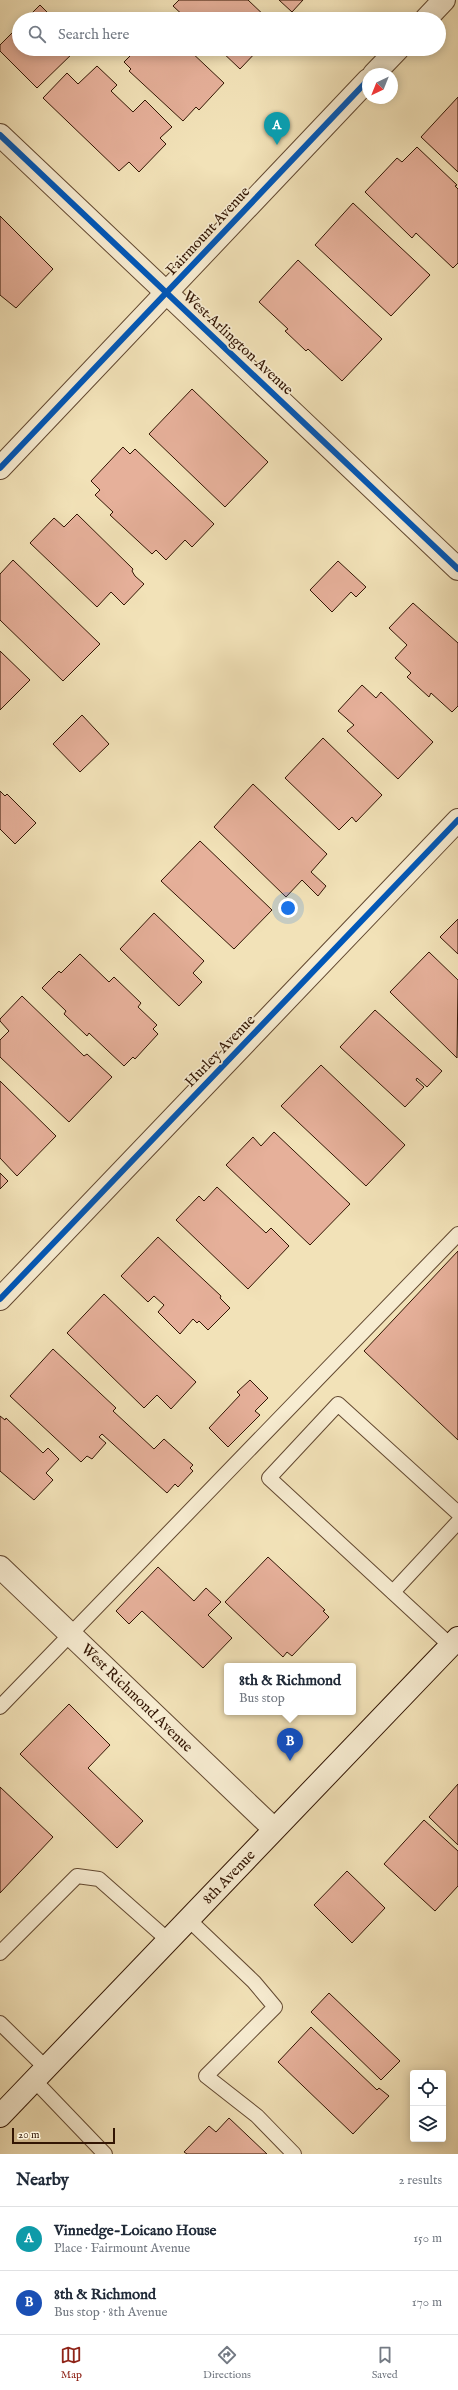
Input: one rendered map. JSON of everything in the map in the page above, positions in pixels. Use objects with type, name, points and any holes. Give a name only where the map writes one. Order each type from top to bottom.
[{"type":"street","points":[[433,12],[444,0]]},
{"type":"street","points":[[380,68],[391,56]]},
{"type":"street","name":"Fairmount Avenue","points":[[0,468],[362,86]]},
{"type":"street","name":"West Arlington Avenue","points":[[0,135],[458,569]]},
{"type":"street","name":"Hurley Avenue","points":[[0,1299],[458,820]]},
{"type":"street","name":"West Richmond Avenue","points":[[0,1567],[274,1829]]},
{"type":"street","name":"8th Avenue","points":[[0,2116],[454,1642]]},
{"type":"lane","points":[[0,1707],[458,1234]]},
{"type":"lane","points":[[454,1642],[393,1592],[269,1478],[338,1404],[458,1513]]},
{"type":"lane","points":[[393,1592],[458,1522]]},
{"type":"lane","points":[[0,1953],[78,1876],[100,1879],[168,1940]]},
{"type":"lane","points":[[188,1919],[254,1982],[275,2007],[206,2076],[257,2116],[294,2154]]},
{"type":"lane","points":[[0,2023],[105,2154]]},
{"type":"building","points":[[179,0],[248,0],[261,12],[179,12],[173,6]]},
{"type":"building","points":[[279,0],[303,0],[292,12]]},
{"type":"building","points":[[40,5],[47,12],[33,12]]},
{"type":"building","points":[[12,33],[12,56],[70,56],[37,88],[0,51],[0,45]]},
{"type":"building","points":[[130,56],[195,56],[224,83],[199,110],[196,107],[183,121],[129,71],[131,69],[124,62]]},
{"type":"building","points":[[226,56],[252,56],[240,69]]},
{"type":"building","points":[[97,66],[117,85],[111,91],[133,112],[145,100],[172,127],[160,138],[166,144],[139,172],[129,162],[119,171],[43,98],[67,73],[78,84]]},
{"type":"building","points":[[458,97],[458,172],[421,137]]},
{"type":"building","points":[[417,147],[457,185],[455,186],[458,189],[458,263],[453,268],[416,233],[412,238],[365,192],[397,158],[402,162]]},
{"type":"building","points":[[353,203],[430,275],[391,316],[315,245]]},
{"type":"building","points":[[0,216],[53,269],[16,308],[0,295]]},
{"type":"building","points":[[298,260],[382,339],[342,381],[308,349],[306,351],[285,331],[288,329],[259,302]]},
{"type":"building","points":[[192,389],[268,462],[225,507],[149,434]]},
{"type":"building","points":[[123,447],[130,454],[135,449],[214,524],[192,547],[185,540],[166,560],[156,550],[152,554],[110,515],[113,512],[95,495],[100,490],[91,481]]},
{"type":"building","points":[[77,514],[133,569],[132,571],[135,576],[144,584],[124,605],[111,592],[97,607],[30,543],[54,518],[64,527]]},
{"type":"building","points":[[13,560],[100,644],[63,681],[0,620],[0,574]]},
{"type":"building","points":[[338,561],[366,587],[356,597],[351,592],[332,612],[310,590]]},
{"type":"building","points":[[413,603],[458,643],[458,706],[452,712],[431,693],[429,697],[407,677],[411,673],[395,658],[407,645],[389,628]]},
{"type":"building","points":[[0,651],[30,680],[0,710]]},
{"type":"building","points":[[362,685],[376,698],[381,692],[433,742],[398,779],[347,731],[354,725],[338,711]]},
{"type":"building","points":[[82,715],[109,744],[80,772],[53,744]]},
{"type":"building","points":[[323,738],[382,795],[356,822],[352,817],[339,830],[285,778]]},
{"type":"building","points":[[253,784],[327,854],[311,872],[326,886],[318,896],[302,880],[286,897],[214,827]]},
{"type":"building","points":[[0,791],[5,796],[7,794],[36,823],[15,844],[0,829]]},
{"type":"building","points":[[200,841],[272,910],[234,949],[161,881]]},
{"type":"building","points":[[154,913],[204,961],[193,973],[202,982],[179,1006],[120,949]]},
{"type":"building","points":[[458,919],[458,954],[440,937]]},
{"type":"building","points":[[429,952],[458,980],[457,1058],[390,992]]},
{"type":"building","points":[[80,954],[109,982],[114,977],[141,1003],[138,1007],[157,1025],[153,1029],[158,1034],[135,1059],[133,1057],[124,1066],[89,1033],[87,1036],[64,1014],[66,1011],[42,988],[59,971],[61,973]]},
{"type":"building","points":[[22,996],[84,1056],[87,1054],[112,1077],[69,1122],[0,1057],[0,1040],[9,1031],[0,1019]]},
{"type":"building","points":[[375,1010],[442,1071],[427,1087],[417,1078],[416,1080],[424,1087],[405,1107],[340,1047]]},
{"type":"building","points":[[321,1065],[405,1145],[366,1186],[281,1106]]},
{"type":"building","points":[[0,1081],[56,1136],[17,1176],[0,1158]]},
{"type":"building","points":[[274,1132],[350,1204],[310,1245],[226,1165],[253,1137],[261,1146]]},
{"type":"building","points":[[0,1173],[8,1181],[0,1189]]},
{"type":"building","points":[[217,1187],[266,1233],[271,1228],[289,1246],[248,1289],[176,1220],[199,1196],[204,1201]]},
{"type":"building","points":[[158,1237],[221,1296],[220,1298],[230,1308],[208,1330],[199,1321],[197,1323],[193,1319],[180,1334],[158,1312],[164,1305],[154,1296],[148,1302],[121,1276]]},
{"type":"building","points":[[458,1251],[458,1440],[364,1351]]},
{"type":"building","points":[[104,1294],[196,1382],[171,1409],[157,1395],[144,1408],[67,1333]]},
{"type":"building","points":[[53,1349],[116,1408],[113,1411],[154,1449],[164,1439],[193,1465],[190,1468],[193,1471],[178,1487],[175,1484],[167,1493],[102,1434],[99,1437],[106,1443],[92,1459],[87,1456],[81,1462],[10,1396]]},
{"type":"building","points":[[250,1380],[268,1398],[255,1411],[260,1415],[228,1447],[209,1428],[240,1395],[237,1392]]},
{"type":"building","points":[[0,1416],[5,1420],[6,1418],[43,1453],[48,1448],[59,1459],[46,1473],[53,1480],[34,1500],[0,1471]]},
{"type":"building","points":[[268,1557],[325,1610],[323,1611],[329,1617],[292,1656],[287,1652],[283,1657],[225,1602]]},
{"type":"building","points":[[158,1567],[194,1601],[206,1588],[221,1602],[208,1615],[232,1638],[203,1668],[142,1611],[129,1624],[116,1611]]},
{"type":"building","points":[[69,1704],[110,1745],[88,1768],[143,1821],[117,1848],[20,1754]]},
{"type":"building","points":[[458,1784],[458,1845],[429,1817]]},
{"type":"building","points":[[0,1787],[53,1837],[0,1893]]},
{"type":"building","points":[[424,1820],[458,1851],[458,1886],[435,1911],[384,1864]]},
{"type":"building","points":[[347,1871],[385,1908],[352,1943],[314,1905]]},
{"type":"building","points":[[329,1993],[400,2061],[381,2080],[311,2012]]},
{"type":"building","points":[[311,2027],[377,2090],[379,2088],[389,2096],[353,2134],[278,2062]]},
{"type":"building","points":[[229,2118],[267,2154],[187,2154],[184,2152],[209,2126],[216,2132]]},
{"type":"cycle path","points":[[0,468],[362,86]]},
{"type":"cycle path","points":[[0,135],[458,569]]},
{"type":"cycle path","points":[[0,1299],[458,820]]},
{"type":"place","name":"Vinnedge-Loicano House","points":[[277,145]]},
{"type":"place","name":"8th & Richmond","points":[[290,1761]]}]
